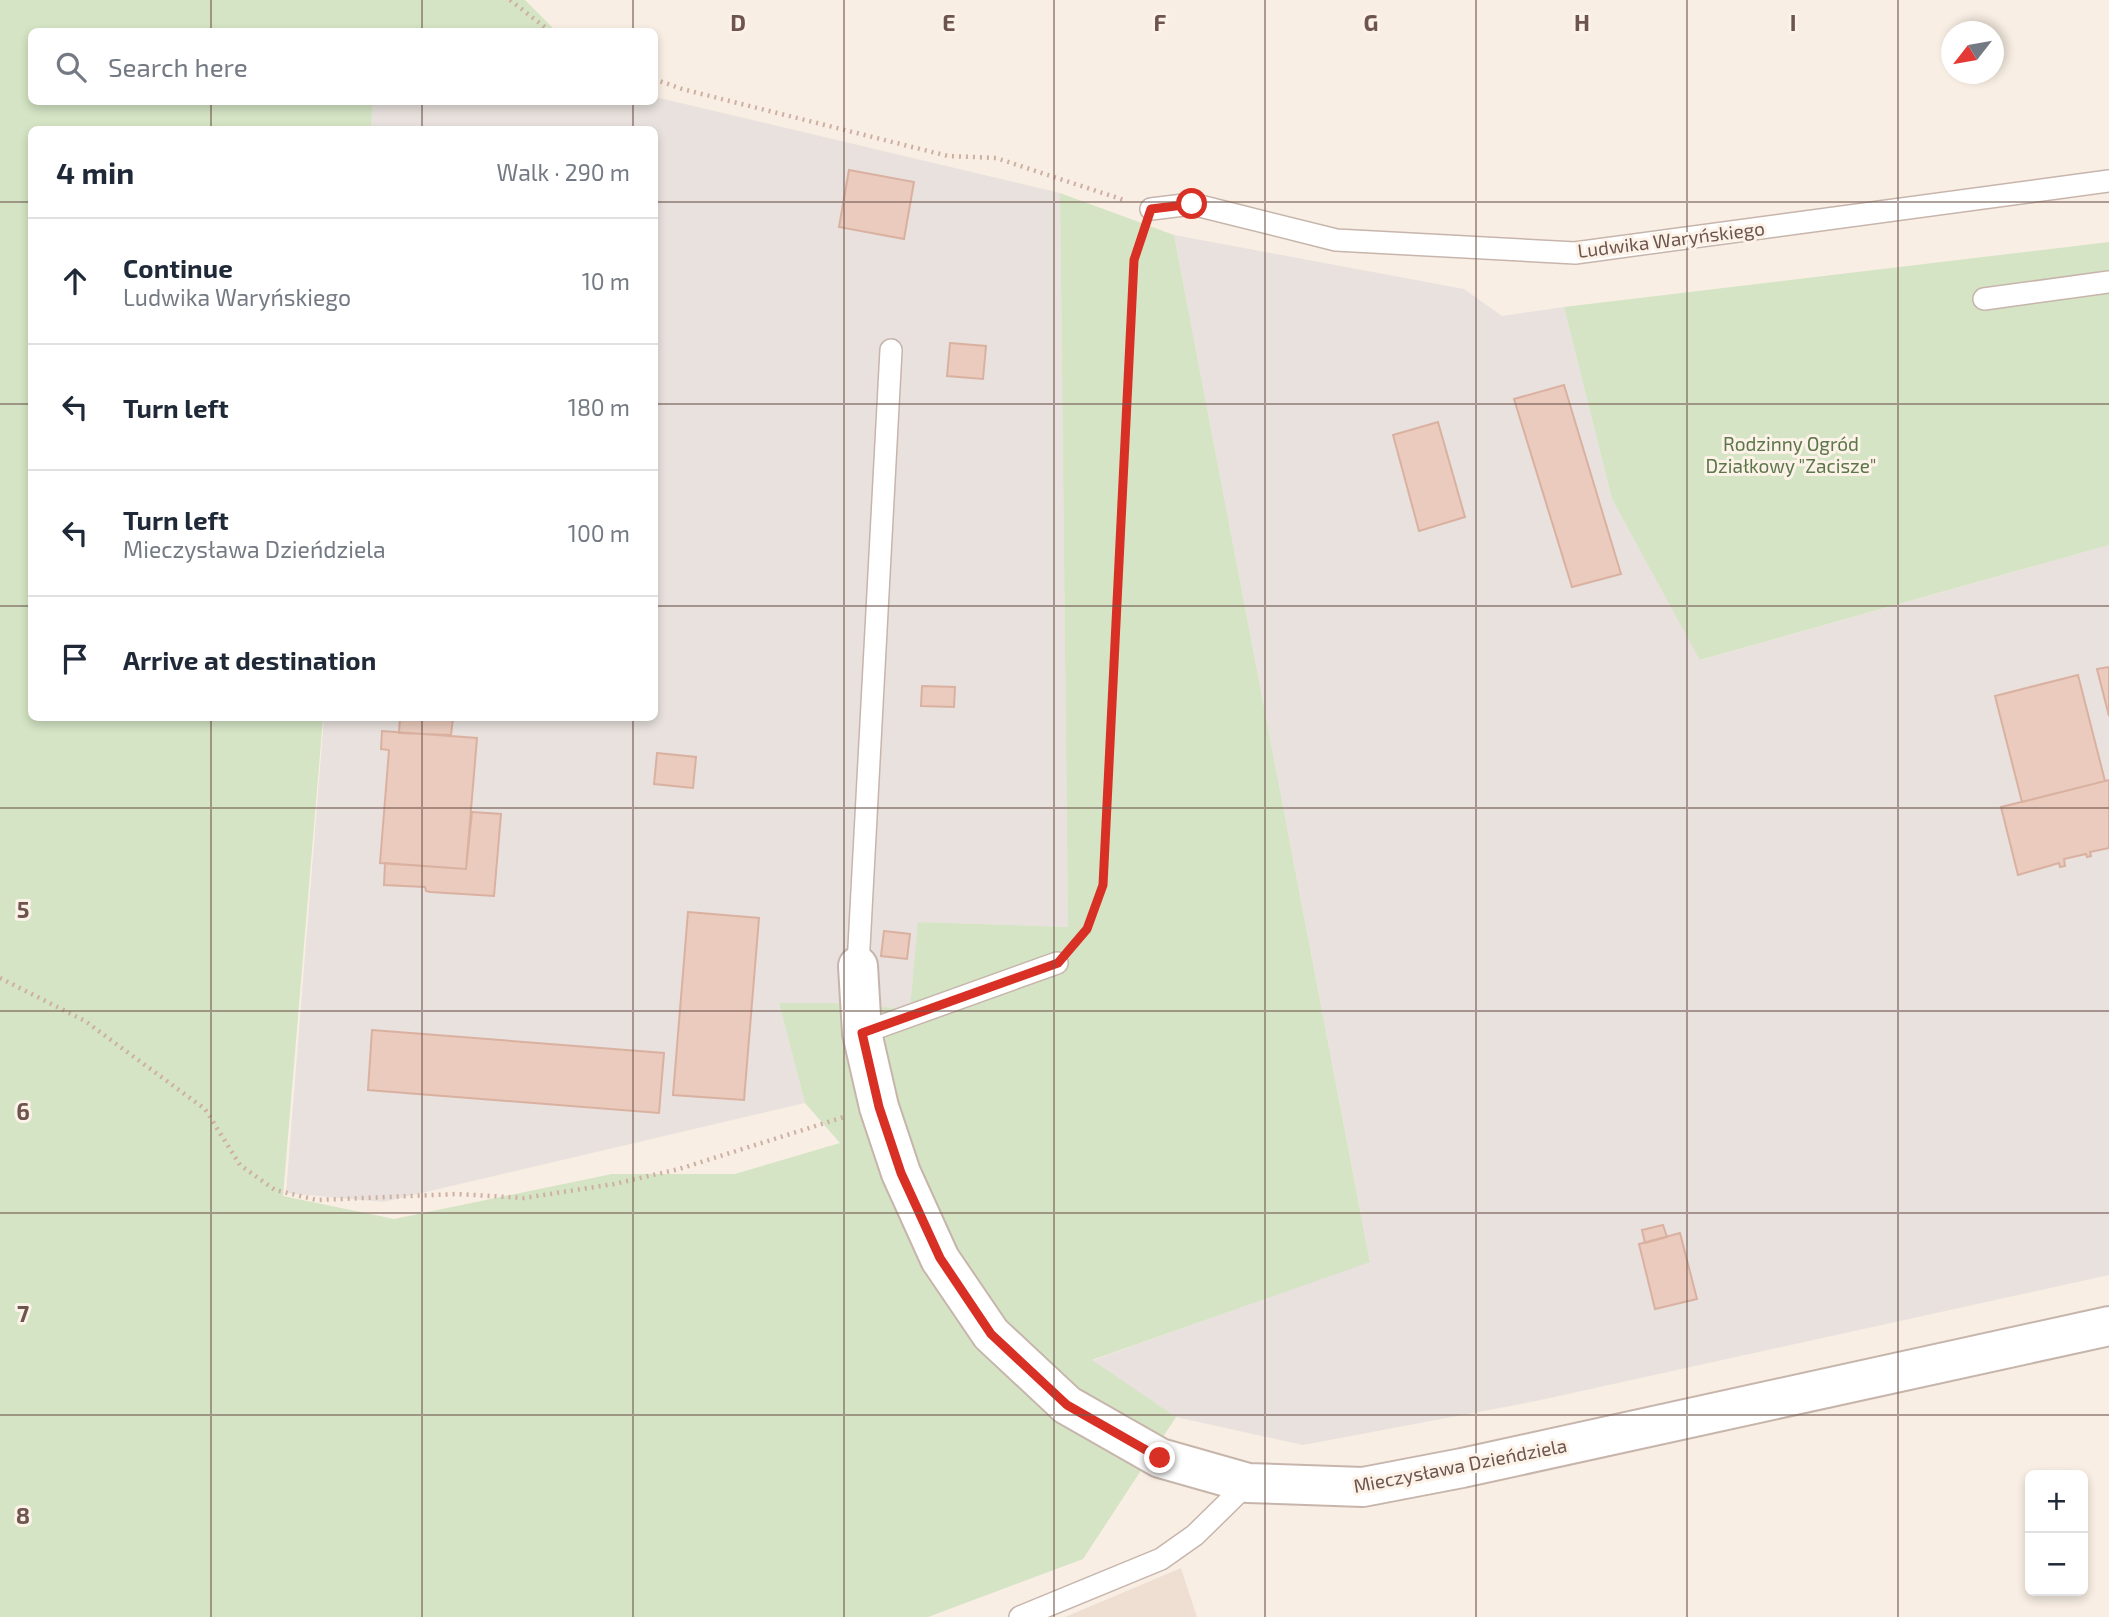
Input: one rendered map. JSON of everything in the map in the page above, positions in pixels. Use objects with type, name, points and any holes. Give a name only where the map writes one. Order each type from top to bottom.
[{"type":"street","name":"Mieczysława Dzieńdziela","points":[[858,965],[862,1033],[879,1107],[901,1173],[940,1258],[991,1334],[1067,1405],[1160,1458],[1248,1483],[1363,1487],[1462,1468],[2109,1326]]},
{"type":"lane","name":"Ludwika Waryńskiego","points":[[1151,209],[1192,204],[1336,240],[1575,253],[2109,181]]},
{"type":"lane","points":[[1984,299],[2109,282]]},
{"type":"lane","points":[[858,965],[891,350]]},
{"type":"lane","points":[[862,1033],[1058,963]]},
{"type":"lane","points":[[1020,1617],[1161,1559],[1195,1535],[1248,1483]]},
{"type":"path","points":[[510,0],[546,28]]},
{"type":"path","points":[[658,80],[682,89],[948,156],[996,158],[1151,209],[1134,260],[1103,885],[1087,929],[1058,963]]},
{"type":"path","points":[[0,978],[85,1021],[205,1110],[240,1165],[275,1190],[317,1200],[457,1194],[524,1198],[614,1184],[679,1169],[879,1107]]},
{"type":"shaded area","points":[[658,98],[1060,193],[1068,927],[919,922],[910,1009],[833,1003],[779,1003],[805,1103],[383,1202],[286,1193],[324,721],[658,721],[658,126],[371,126],[373,105],[658,105]]},
{"type":"shaded area","points":[[1174,235],[1464,289],[1502,316],[1564,307],[1612,499],[1701,660],[2109,545],[2109,1275],[1536,1401],[1303,1445],[1176,1417],[1091,1361],[1370,1261]]},
{"type":"shaded area","points":[[1181,1568],[1197,1617],[1065,1617]]},
{"type":"green space","points":[[0,0],[525,0],[553,28],[28,28],[28,105],[373,105],[371,126],[28,126],[28,721],[323,721],[283,1196],[394,1219],[612,1174],[735,1174],[840,1143],[805,1103],[779,1003],[833,1003],[910,1009],[918,922],[1068,927],[1060,193],[1174,235],[1370,1262],[1092,1360],[1176,1417],[1083,1559],[928,1617],[0,1617]]},
{"type":"green space","name":"Rodzinny Ogród Działkowy \"Zacisze\"","points":[[2109,242],[2109,545],[1700,660],[1612,499],[1564,307]]},
{"type":"building","points":[[849,170],[914,182],[904,239],[839,227]]},
{"type":"building","points":[[950,343],[986,346],[983,379],[947,376]]},
{"type":"building","points":[[1564,385],[1621,574],[1572,587],[1514,399]]},
{"type":"building","points":[[1438,422],[1465,517],[1419,531],[1393,435]]},
{"type":"building","points":[[2109,667],[2109,716],[2097,669]]},
{"type":"building","points":[[2078,675],[2105,781],[2022,802],[1995,696]]},
{"type":"building","points":[[922,686],[955,687],[954,707],[921,706]]},
{"type":"building","points":[[400,721],[453,721],[451,735],[399,733]]},
{"type":"building","points":[[382,731],[477,738],[466,869],[380,863],[389,750],[381,749]]},
{"type":"building","points":[[657,753],[696,757],[693,788],[654,784]]},
{"type":"building","points":[[2109,780],[2109,848],[2090,852],[2091,856],[2087,857],[2086,854],[2064,859],[2065,866],[2060,867],[2059,863],[2018,875],[2001,807]]},
{"type":"building","points":[[472,812],[501,814],[494,896],[430,892],[426,891],[425,887],[384,885],[385,863],[466,869]]},
{"type":"building","points":[[688,912],[759,918],[744,1100],[673,1095]]},
{"type":"building","points":[[884,931],[910,934],[907,959],[881,956]]},
{"type":"building","points":[[372,1030],[664,1053],[659,1113],[368,1090]]},
{"type":"building","points":[[1663,1225],[1667,1237],[1645,1243],[1642,1230]]},
{"type":"building","points":[[1680,1233],[1697,1299],[1655,1309],[1639,1244]]},
{"type":"route","points":[[1160,1458],[1067,1405],[991,1334],[940,1258],[901,1173],[879,1107],[862,1033],[1058,963],[1087,929],[1103,885],[1134,260],[1151,209],[1192,204]]}]
